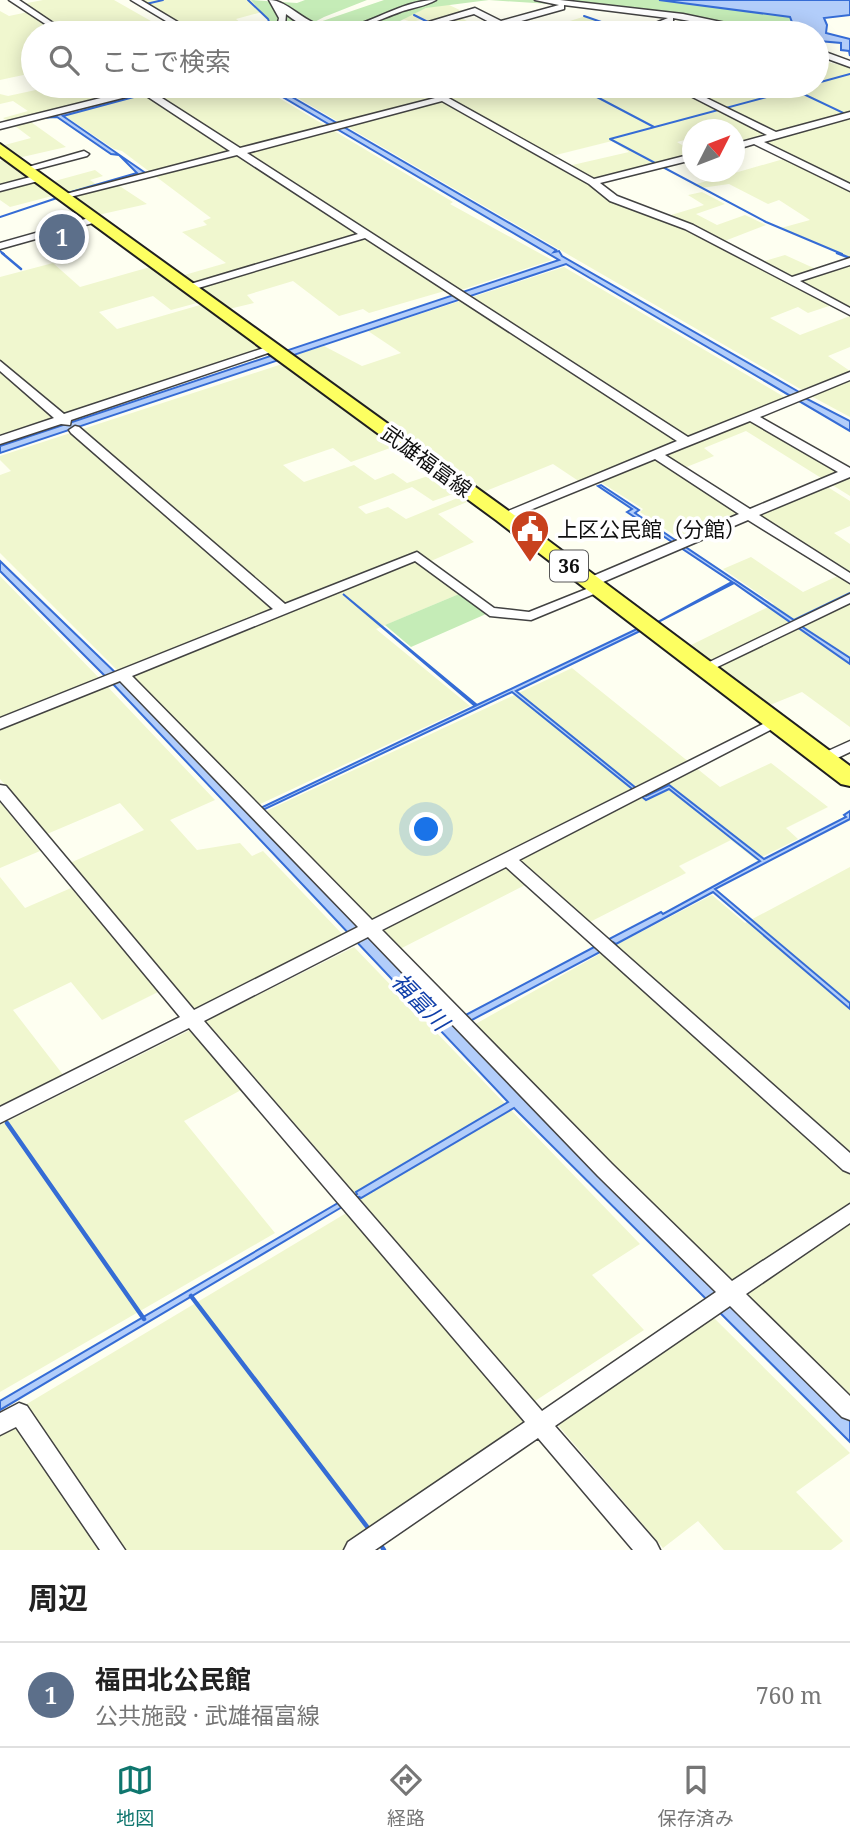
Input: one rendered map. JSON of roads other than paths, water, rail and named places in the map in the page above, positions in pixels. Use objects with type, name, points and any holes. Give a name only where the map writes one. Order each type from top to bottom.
[{"type":"main road","name":"武雄福富線","points":[[0,149],[503,516],[850,778]]},
{"type":"street","points":[[0,1],[7,0]]},
{"type":"street","points":[[135,0],[171,21]]},
{"type":"street","points":[[373,21],[401,8],[432,0]]},
{"type":"street","points":[[539,0],[704,21]]},
{"type":"street","points":[[15,1],[46,21]]},
{"type":"street","points":[[275,2],[297,21]]},
{"type":"street","points":[[275,2],[282,21]]},
{"type":"street","points":[[520,21],[556,7],[676,21]]},
{"type":"street","points":[[442,21],[475,11],[496,21]]},
{"type":"street","points":[[829,56],[848,63]]},
{"type":"street","points":[[0,126],[113,98]]},
{"type":"street","points":[[162,98],[685,441]]},
{"type":"street","points":[[699,98],[776,136]]},
{"type":"street","points":[[66,197],[444,99],[593,182],[602,192],[614,199],[689,227],[850,312]]},
{"type":"street","points":[[745,145],[849,116]]},
{"type":"street","points":[[757,142],[850,188]]},
{"type":"street","points":[[0,188],[84,154]]},
{"type":"street","points":[[593,182],[682,159]]},
{"type":"street","points":[[0,246],[96,219]]},
{"type":"street","points":[[191,287],[368,234]]},
{"type":"street","points":[[790,281],[850,261]]},
{"type":"street","points":[[0,440],[68,423],[279,352]]},
{"type":"street","points":[[0,365],[284,611]]},
{"type":"street","points":[[503,516],[850,376]]},
{"type":"street","points":[[750,415],[849,472]]},
{"type":"street","points":[[655,454],[850,579]]},
{"type":"street","points":[[0,724],[417,556],[490,612],[531,616],[677,544],[849,472]]},
{"type":"street","points":[[704,668],[850,598]]},
{"type":"street","points":[[123,675],[256,811],[361,932],[460,1021],[605,1170],[723,1299],[850,1410]]},
{"type":"street","points":[[0,1116],[776,723]]},
{"type":"street","points":[[825,759],[850,746]]},
{"type":"street","points":[[0,790],[192,1019],[648,1550]]},
{"type":"street","points":[[506,858],[850,1165]]},
{"type":"street","points":[[356,1550],[850,1212]]},
{"type":"street","points":[[0,1425],[19,1413],[113,1550]]},
{"type":"water","points":[[659,0],[850,0],[850,15],[824,18],[825,21],[792,21],[790,17]]},
{"type":"water","points":[[829,34],[850,39],[850,56],[849,51],[841,50],[841,43],[829,42]]},
{"type":"water","points":[[118,98],[130,98],[63,116],[147,174],[70,195],[67,193],[137,173],[119,155],[111,154],[57,117],[39,118]]},
{"type":"water","points":[[284,98],[294,98],[556,250],[554,252],[559,251],[562,256],[799,392],[805,398],[850,421],[850,431],[566,264],[0,453],[0,446],[559,260]]},
{"type":"water","points":[[601,485],[639,510],[635,513],[794,620],[850,593],[795,622],[850,658],[850,664],[734,583],[658,622],[732,582],[627,512],[632,509],[598,486]]},
{"type":"water","name":"福富川","points":[[0,561],[123,680],[252,812],[475,706],[343,594],[477,705],[637,629],[640,631],[516,691],[646,796],[669,785],[764,859],[846,817],[844,815],[850,811],[850,819],[715,889],[850,1003],[850,1009],[713,892],[616,944],[613,942],[602,951],[468,1022],[601,1177],[850,1420],[850,1442],[514,1108],[0,1410],[0,1401],[357,1194],[356,1192],[508,1102],[112,683],[0,571]],"holes":[[[512,692],[646,800],[669,789],[760,861],[462,1017],[254,814]]]},
{"type":"waterway","points":[[146,4],[163,0]]},
{"type":"waterway","points":[[248,0],[269,21]]},
{"type":"waterway","points":[[414,15],[426,21]]},
{"type":"waterway","points":[[584,16],[598,21]]},
{"type":"waterway","points":[[829,80],[850,74]]},
{"type":"waterway","points":[[599,98],[654,127]]},
{"type":"waterway","points":[[763,98],[610,139],[766,222],[842,254]]},
{"type":"waterway","points":[[812,98],[850,116]]},
{"type":"waterway","points":[[0,217],[57,198]]},
{"type":"waterway","points":[[0,251],[4,254]]},
{"type":"waterway","points":[[2,253],[21,269]]},
{"type":"waterway","points":[[837,253],[850,258]]},
{"type":"waterway","points":[[7,1123],[144,1319]]},
{"type":"waterway","points":[[191,1296],[368,1528]]},
{"type":"place","name":"福田北公民館","points":[[62,237]]},
{"type":"place","name":"上区公民館（分館）","points":[[530,563]]}]
